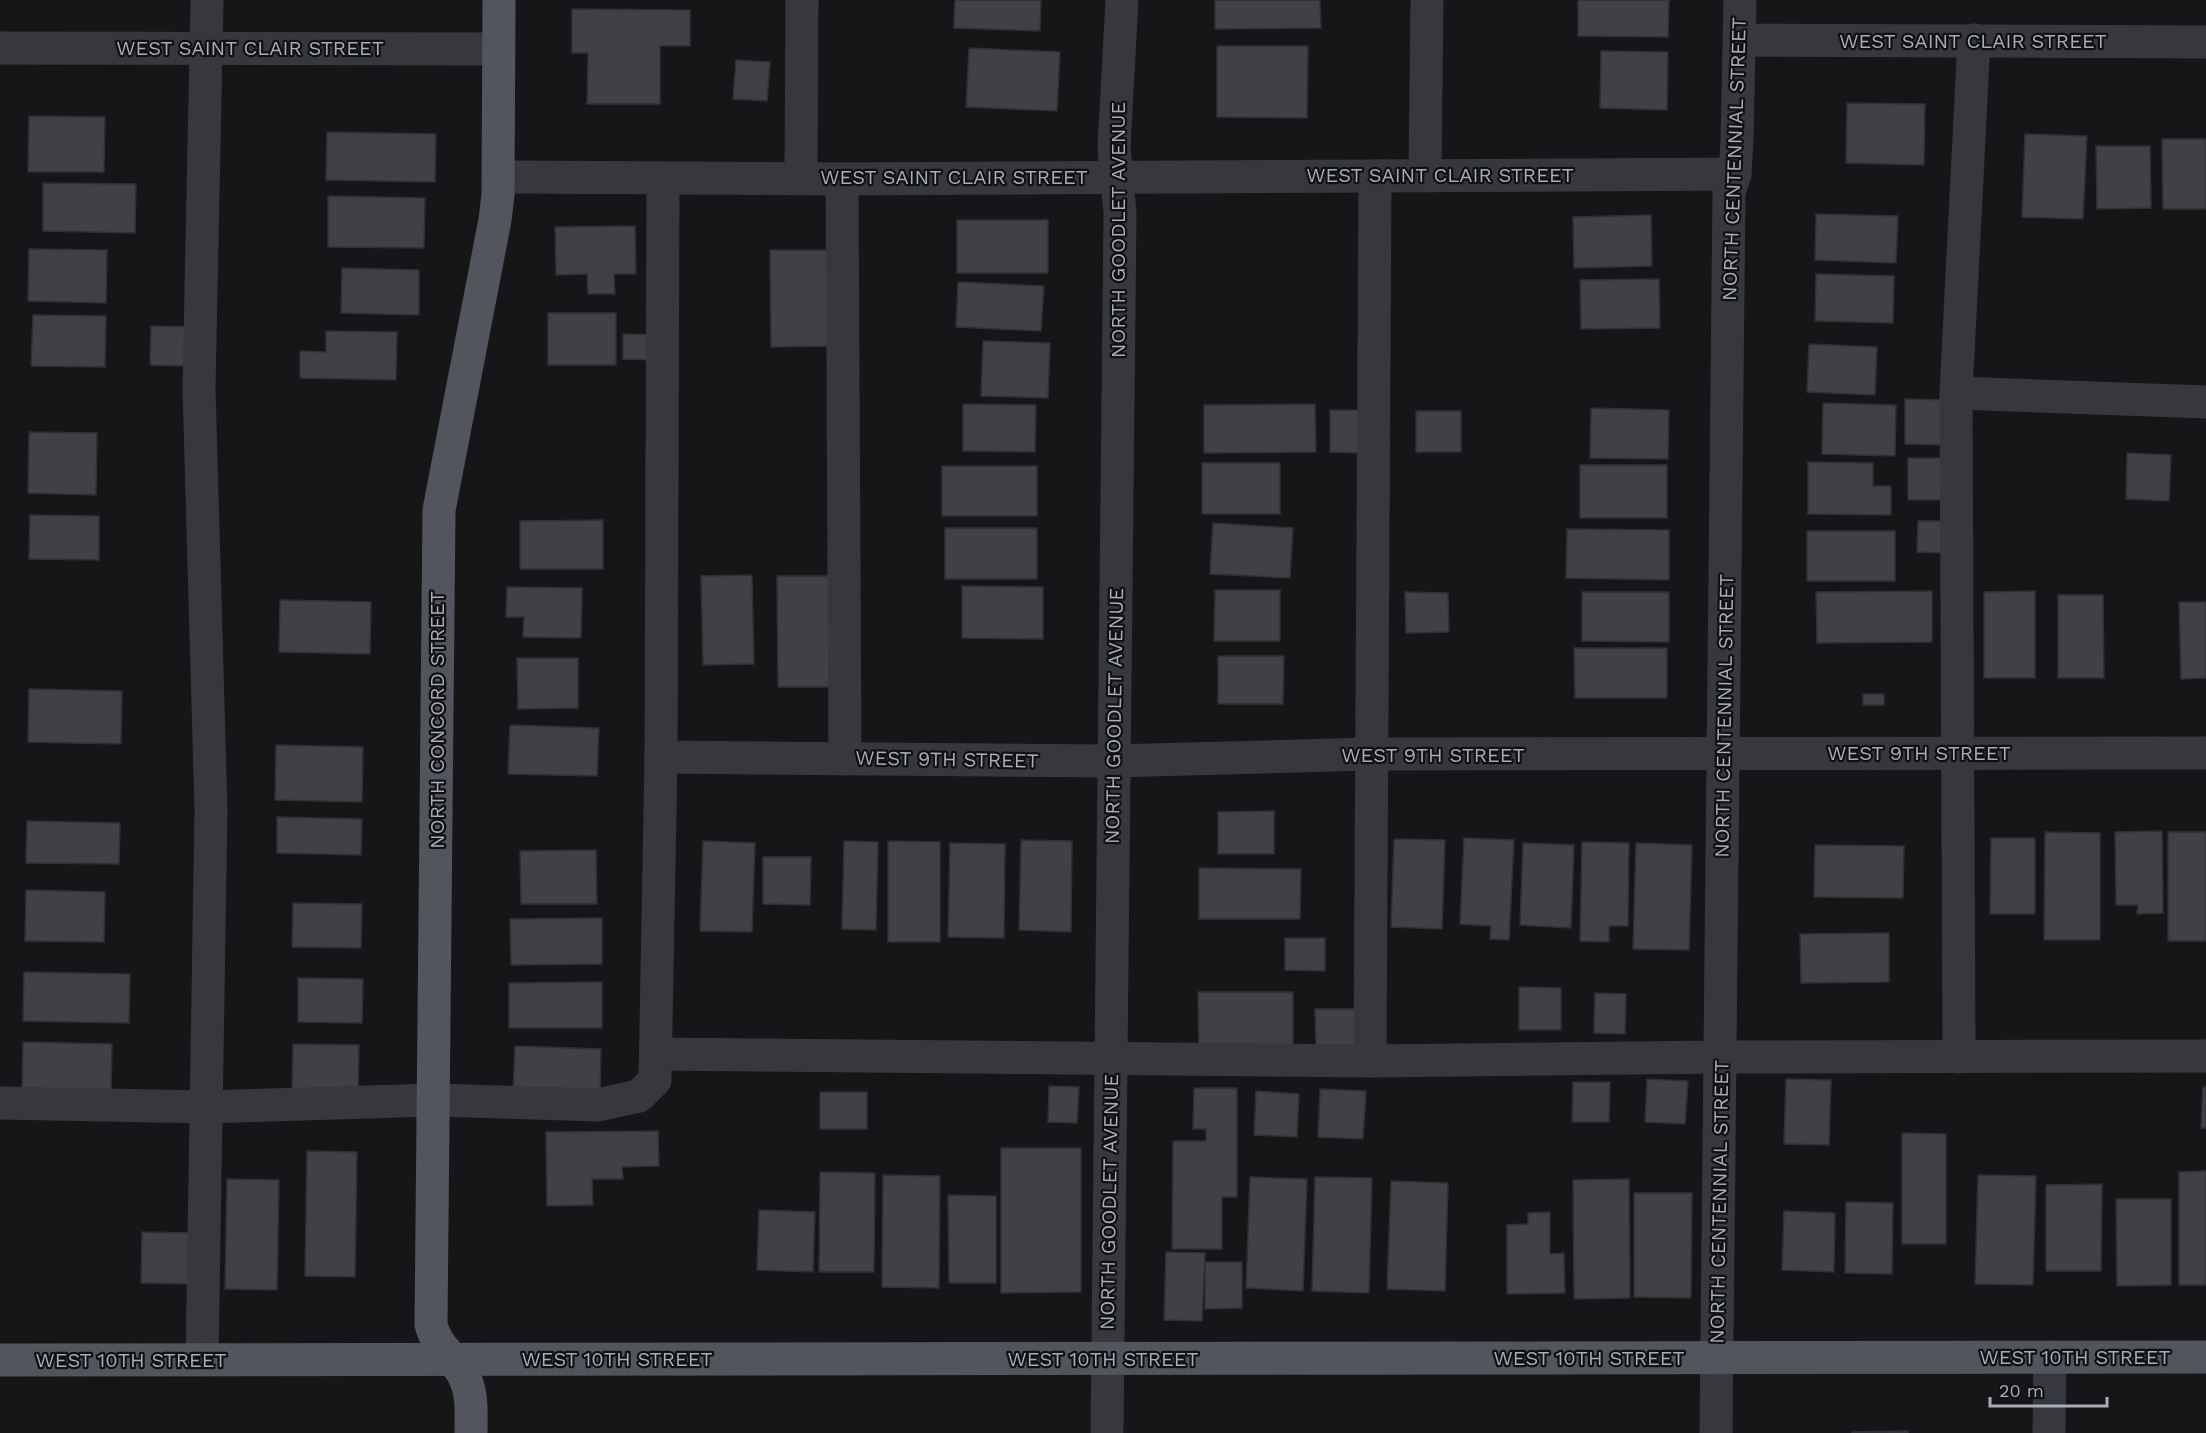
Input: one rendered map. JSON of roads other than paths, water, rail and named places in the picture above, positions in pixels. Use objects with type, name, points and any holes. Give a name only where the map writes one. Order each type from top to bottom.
[{"type":"main road","name":"NORTH CONCORD STREET","points":[[471,1433],[470,1391],[465,1376],[438,1344],[432,1324],[439,510],[495,220],[498,177],[499,0]]},
{"type":"main road","name":"WEST 10TH STREET","points":[[0,1360],[2206,1357]]},
{"type":"street","points":[[202,1360],[211,810],[199,388],[207,0]]},
{"type":"street","points":[[801,0],[801,178]]},
{"type":"street","name":"NORTH GOODLET AVENUE","points":[[1107,1433],[1120,213],[1114,147],[1122,0]]},
{"type":"street","points":[[1425,175],[1427,0]]},
{"type":"street","name":"NORTH CENTENNIAL STREET","points":[[1716,1433],[1729,192],[1735,174],[1740,0]]},
{"type":"street","name":"WEST SAINT CLAIR STREET","points":[[1739,40],[2206,42]]},
{"type":"street","points":[[1959,1057],[1956,393],[1974,40]]},
{"type":"street","name":"WEST SAINT CLAIR STREET","points":[[0,48],[499,49]]},
{"type":"street","name":"WEST SAINT CLAIR STREET","points":[[498,177],[842,179],[1735,174]]},
{"type":"street","points":[[1370,1061],[1375,176]]},
{"type":"street","points":[[0,1103],[206,1107],[433,1100],[597,1105],[639,1096],[655,1080],[661,757],[663,178]]},
{"type":"street","points":[[842,179],[845,759]]},
{"type":"street","points":[[1956,393],[2206,402]]},
{"type":"street","name":"WEST 9TH STREET","points":[[661,757],[1113,761],[1370,754],[2206,753]]},
{"type":"street","points":[[656,1054],[1370,1061],[1720,1057],[2206,1056]]},
{"type":"street","points":[[2049,1433],[2050,1357]]}]
